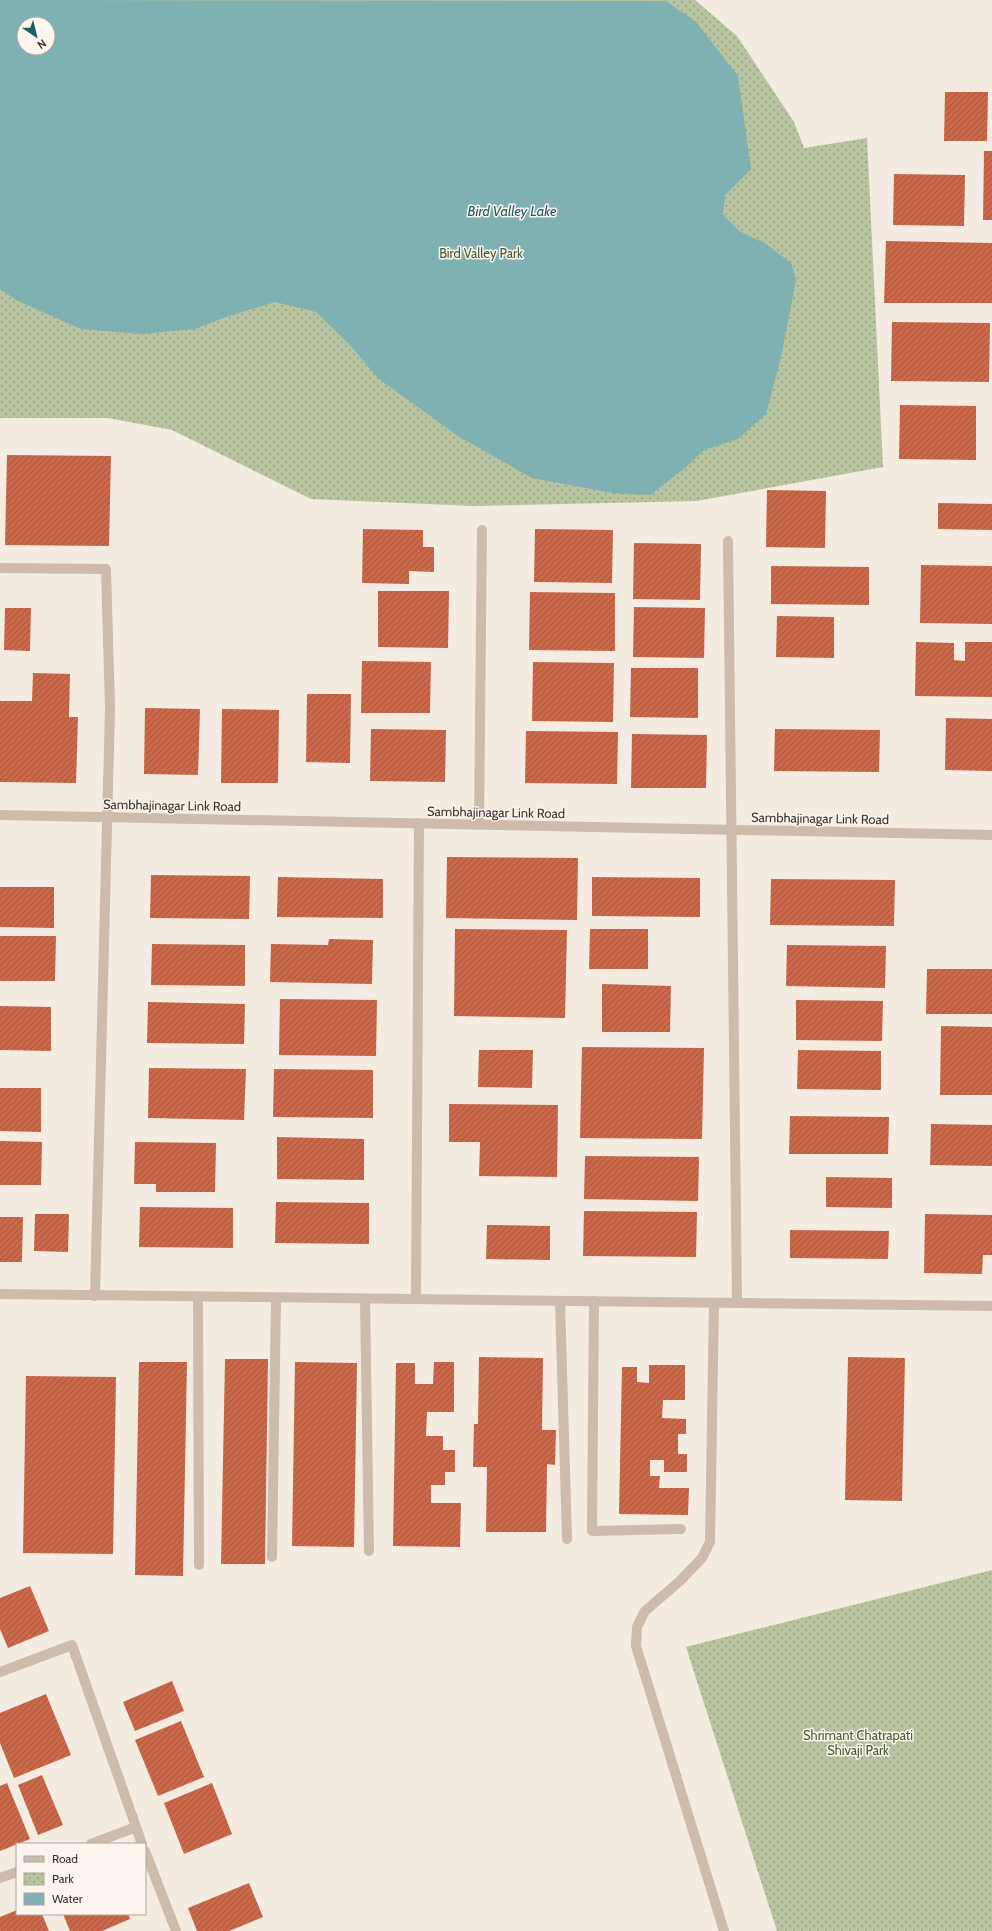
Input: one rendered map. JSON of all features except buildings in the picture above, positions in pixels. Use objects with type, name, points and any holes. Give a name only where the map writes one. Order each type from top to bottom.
[{"type":"street","points":[[480,824],[482,530]]},
{"type":"street","points":[[728,541],[737,1303]]},
{"type":"street","points":[[0,568],[106,570],[110,708],[95,1296]]},
{"type":"street","name":"Sambhajinagar Link Road","points":[[0,815],[992,835]]},
{"type":"street","points":[[416,1299],[419,823]]},
{"type":"street","points":[[0,1294],[992,1306]]},
{"type":"street","points":[[198,1297],[199,1565]]},
{"type":"street","points":[[272,1556],[276,1298]]},
{"type":"street","points":[[365,1299],[369,1551]]},
{"type":"street","points":[[560,1301],[566,1539]]},
{"type":"street","points":[[594,1301],[592,1531],[681,1529]]},
{"type":"street","points":[[714,1303],[710,1542],[702,1558],[680,1581],[645,1612],[637,1627],[636,1646],[724,1931]]},
{"type":"street","points":[[0,1672],[72,1645],[142,1843]]},
{"type":"street","points":[[94,1843],[136,1827]]},
{"type":"street","points":[[146,1854],[176,1931]]},
{"type":"street","points":[[0,1878],[16,1872]]},
{"type":"green space","name":"Bird Valley Lake","points":[[0,0],[695,0],[737,36],[794,122],[804,148],[867,138],[883,467],[697,501],[474,506],[311,499],[172,430],[108,418],[0,418]]},
{"type":"green space","name":"Shrimant Chatrapati Shivaji Park","points":[[992,1570],[992,1931],[777,1931],[686,1647]]},
{"type":"water","name":"Bird Valley Lake","points":[[0,0],[666,1],[696,22],[738,76],[751,169],[725,195],[723,214],[739,231],[766,244],[791,263],[796,280],[781,357],[766,414],[738,439],[704,450],[685,468],[650,495],[613,493],[532,478],[458,436],[379,379],[348,343],[316,312],[275,302],[226,317],[195,329],[141,334],[81,329],[16,300],[0,289]]},
{"type":"park label","name":"Bird Valley Park","points":[[481,253]]}]
